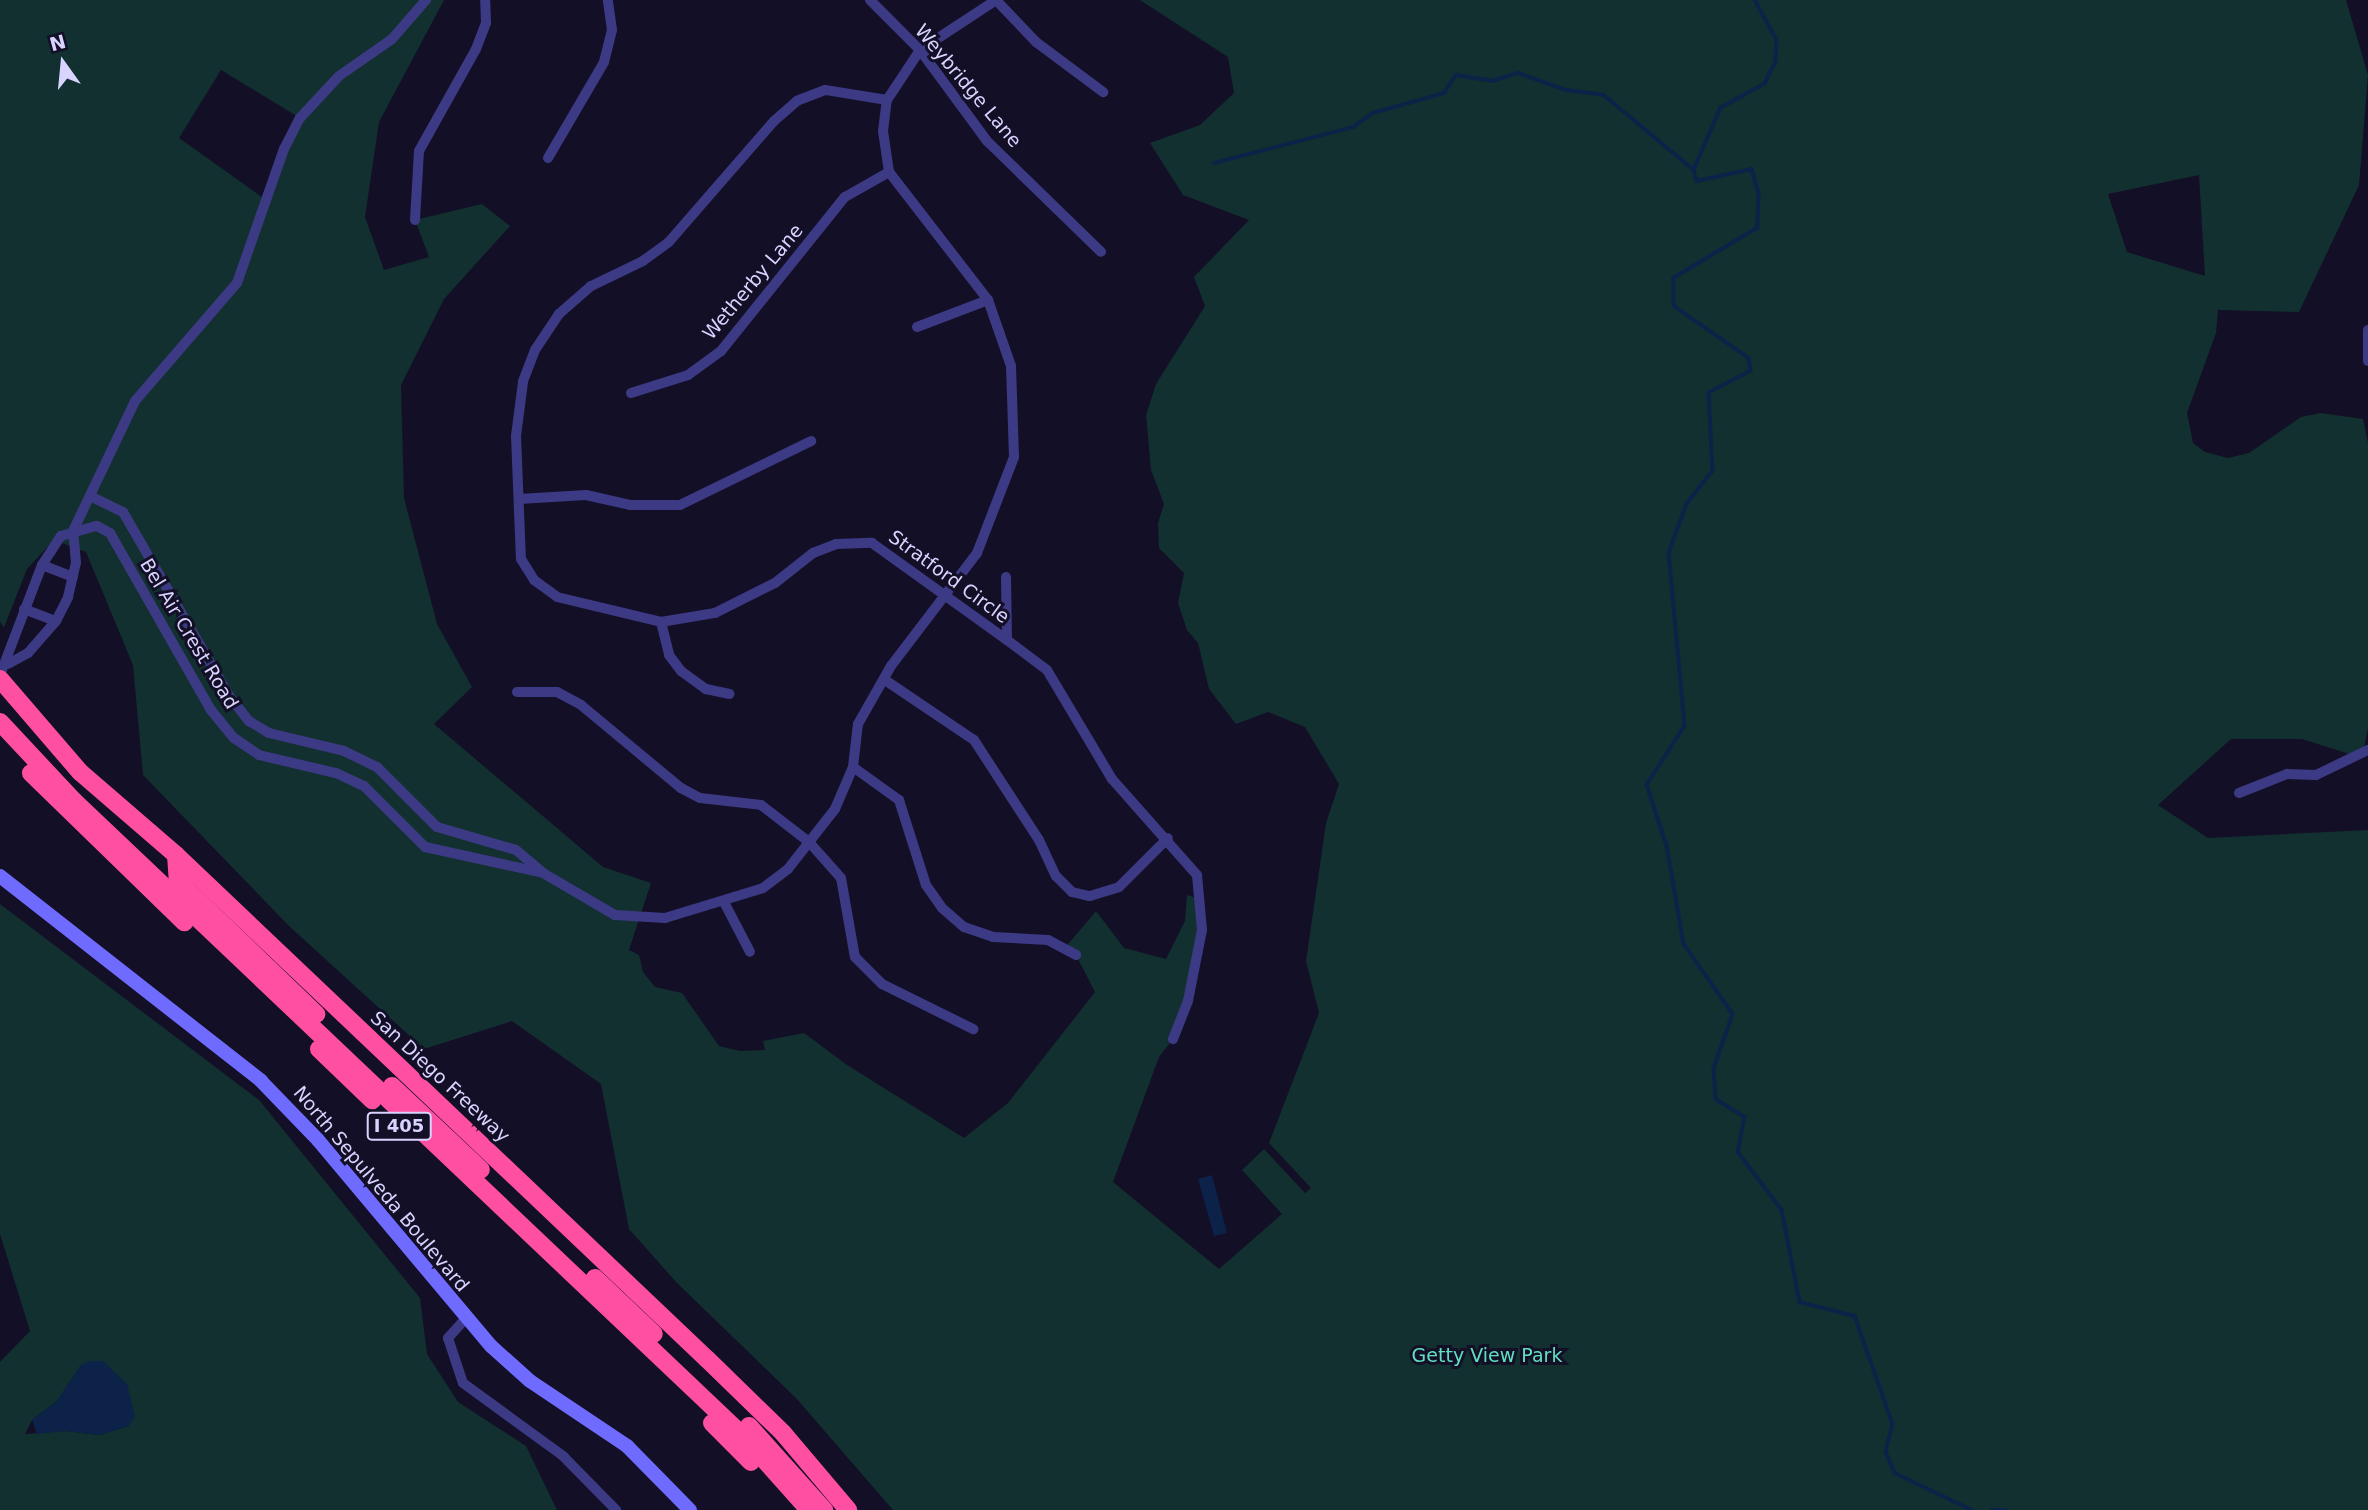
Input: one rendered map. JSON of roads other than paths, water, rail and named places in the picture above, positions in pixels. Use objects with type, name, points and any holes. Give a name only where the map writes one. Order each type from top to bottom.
[{"type":"highway","name":"San Diego Freeway","points":[[3,672],[29,716],[111,802],[176,855],[751,1401],[848,1510]]},
{"type":"highway","points":[[3,735],[742,1435],[808,1510]]},
{"type":"highway","name":"I 405","points":[[3,735],[96,839],[706,1417],[794,1510]]},
{"type":"highway","points":[[176,855],[178,881],[737,1414],[824,1510]]},
{"type":"main road","points":[[0,863],[34,902]]},
{"type":"main road","name":"North Sepulveda Boulevard","points":[[0,876],[279,1098],[466,1318],[530,1381],[627,1446],[691,1510]]},
{"type":"street","points":[[3,672],[35,647],[55,621],[73,577],[73,531],[135,401],[237,283],[284,149],[300,118],[339,76],[392,39],[426,0]]},
{"type":"street","points":[[415,220],[419,151],[477,49],[486,23],[485,0]]},
{"type":"street","points":[[548,158],[604,62],[612,30],[608,0]]},
{"type":"street","name":"Weybridge Lane","points":[[870,0],[919,50],[987,141],[1101,252]]},
{"type":"street","points":[[996,0],[1036,42],[1103,92]]},
{"type":"street","name":"Bel Air Crest Road","points":[[90,496],[123,512],[230,697],[249,721],[269,733],[344,751],[377,767],[437,827],[516,850],[543,873],[615,915],[665,918],[763,888],[788,869],[835,809],[853,767],[858,724],[944,594],[977,553],[1014,457],[1011,366],[988,300],[889,172],[883,131],[887,100],[919,50],[996,0]]},
{"type":"street","name":"Stratford Circle","points":[[887,100],[825,90],[797,101],[774,121],[668,242],[643,261],[591,286],[559,314],[535,350],[523,382],[516,436],[521,559],[534,580],[557,597],[661,622],[715,613],[775,583],[813,553],[836,544],[872,543],[1007,640],[1047,670],[1112,779],[1168,838],[1197,875],[1202,901],[1202,930],[1188,1001],[1173,1039]]},
{"type":"street","name":"Wetherby Lane","points":[[631,393],[688,375],[721,351],[845,197],[889,172]]},
{"type":"street","points":[[917,327],[988,300]]},
{"type":"street","points":[[2368,330],[2368,361]]},
{"type":"street","points":[[519,499],[586,495],[630,505],[680,505],[811,441]]},
{"type":"street","name":"Bel Air Crest Road","points":[[73,531],[97,526],[110,533],[211,710],[234,738],[259,755],[336,773],[364,786],[425,847],[543,873]]},
{"type":"street","points":[[3,672],[42,565],[61,536],[73,531]]},
{"type":"street","points":[[42,565],[73,577]]},
{"type":"street","points":[[1006,577],[1007,640]]},
{"type":"street","points":[[24,609],[55,621]]},
{"type":"street","points":[[661,622],[669,655],[681,671],[706,689],[729,694]]},
{"type":"street","points":[[885,680],[974,740],[1039,840],[1063,885],[1090,896],[1119,887],[1168,838]]},
{"type":"street","points":[[516,692],[556,692],[581,705],[681,788],[700,798],[761,805],[809,842],[841,878],[855,957],[882,984],[973,1029]]},
{"type":"street","points":[[2239,793],[2287,774],[2316,775],[2368,750]]},
{"type":"street","points":[[853,767],[899,800],[926,885],[942,908],[964,927],[993,937],[1048,940],[1076,955]]},
{"type":"street","points":[[724,902],[750,952]]},
{"type":"street","points":[[466,1318],[448,1338],[463,1383],[564,1456],[616,1510]]},
{"type":"water","points":[[1212,1175],[1227,1233],[1214,1236],[1198,1179]]},
{"type":"water","points":[[89,1361],[103,1361],[127,1384],[135,1416],[129,1426],[99,1435],[65,1431],[37,1434],[32,1420],[57,1401],[81,1365]]},
{"type":"waterway","points":[[1755,0],[1777,40],[1776,62],[1765,84],[1721,108],[1694,170],[1697,181],[1752,169],[1759,193],[1758,228],[1674,278],[1674,306],[1749,358],[1751,371],[1709,393],[1713,471],[1687,504],[1669,553],[1685,726],[1647,785],[1667,846],[1684,944],[1733,1014],[1714,1069],[1716,1099],[1745,1117],[1738,1152],[1782,1210],[1800,1302],[1855,1316],[1893,1424],[1886,1452],[1895,1473],[1972,1510]]},
{"type":"waterway","points":[[1214,163],[1353,127],[1373,113],[1444,93],[1456,75],[1492,81],[1518,73],[1566,90],[1604,95],[1694,170]]},
{"type":"waterway","points":[[1992,1510],[2006,1510]]},
{"type":"park label","name":"Getty View Park","points":[[1487,1356]]}]
